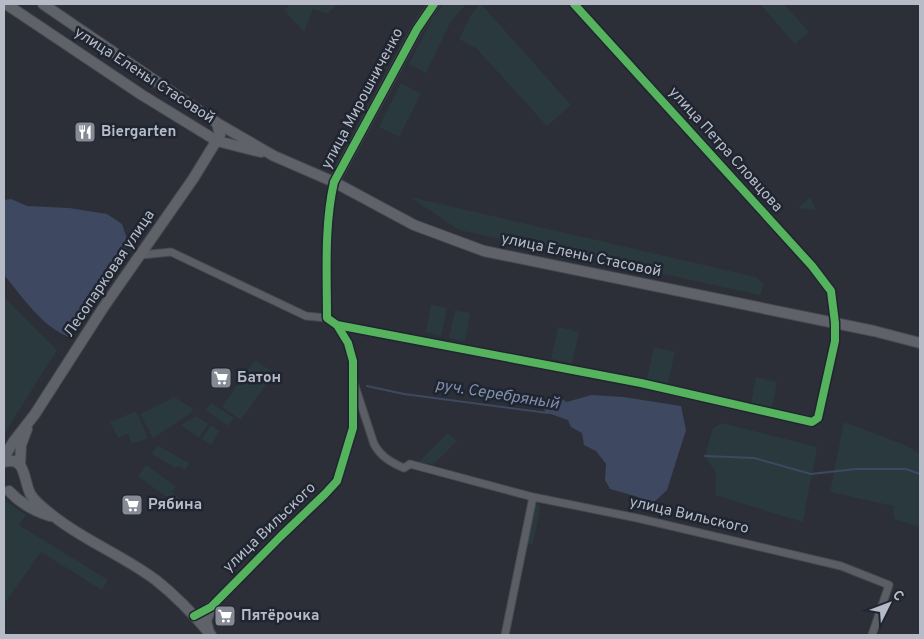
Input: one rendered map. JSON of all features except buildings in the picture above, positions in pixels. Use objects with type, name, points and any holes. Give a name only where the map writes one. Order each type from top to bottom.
[{"type":"main road","name":"улица Елены Стасовой","points":[[6,4],[142,95],[217,141],[274,156]]},
{"type":"main road","name":"улица Елены Стасовой","points":[[43,4],[217,123],[274,156],[334,182],[414,225],[484,251],[834,323],[920,343]]},
{"type":"main road","name":"улица Мирошниченко","points":[[334,182],[417,29],[434,4]]},
{"type":"main road","points":[[217,123],[220,135],[217,141]]},
{"type":"main road","name":"Лесопарковая улица","points":[[28,423],[217,141]]},
{"type":"main road","points":[[4,457],[28,423]]},
{"type":"main road","points":[[20,465],[21,445],[28,423]]},
{"type":"main road","points":[[4,462],[14,461],[20,465],[24,470],[30,494],[56,519]]},
{"type":"main road","points":[[6,490],[18,489],[25,479]]},
{"type":"main road","points":[[6,490],[17,500],[56,519],[157,581],[210,634]]},
{"type":"main road","points":[[210,634],[206,621],[211,607]]},
{"type":"street","name":"улица Петра Словцова","points":[[337,325],[656,386],[812,422],[818,418],[835,341],[832,290],[574,4]]},
{"type":"street","points":[[327,318],[328,214],[334,182]]},
{"type":"street","points":[[141,256],[171,252],[306,316],[327,318],[337,325],[348,343],[353,361],[354,383]]},
{"type":"street","name":"улица Вильского","points":[[194,616],[211,607],[337,481],[353,428],[354,383]]},
{"type":"street","name":"улица Вильского","points":[[354,383],[377,449],[390,462],[404,468],[410,464],[533,497],[646,520],[841,566],[889,585],[872,635]]},
{"type":"street","points":[[505,635],[533,497]]},
{"type":"shaded area","points":[[291,4],[338,4],[327,14],[313,9],[304,32],[284,10]]},
{"type":"shaded area","points":[[444,4],[466,4],[450,23],[426,73],[409,64],[432,19]]},
{"type":"shaded area","points":[[479,4],[571,105],[547,126],[477,49],[459,39]]},
{"type":"shaded area","points":[[760,4],[784,4],[809,32],[795,44]]},
{"type":"shaded area","points":[[401,83],[421,94],[399,137],[379,127]]},
{"type":"shaded area","points":[[410,197],[756,277],[764,285],[760,295],[459,230]]},
{"type":"shaded area","points":[[810,197],[816,210],[798,208]]},
{"type":"shaded area","points":[[4,297],[57,350],[4,434]]},
{"type":"shaded area","points":[[431,305],[447,308],[441,336],[426,332]]},
{"type":"shaded area","points":[[455,310],[470,313],[465,341],[449,338]]},
{"type":"shaded area","points":[[558,327],[579,332],[572,363],[551,359]]},
{"type":"shaded area","points":[[654,347],[675,352],[668,383],[647,379]]},
{"type":"shaded area","points":[[255,360],[274,373],[241,420],[222,407]]},
{"type":"shaded area","points":[[756,377],[777,382],[772,407],[751,403]]},
{"type":"shaded area","points":[[173,396],[193,409],[190,414],[153,438],[140,414],[171,399]]},
{"type":"shaded area","points":[[211,403],[234,418],[228,426],[206,410]]},
{"type":"shaded area","points":[[136,411],[148,438],[132,444],[128,434],[118,438],[110,422]]},
{"type":"shaded area","points":[[196,416],[208,424],[199,438],[181,425]]},
{"type":"shaded area","points":[[844,422],[905,445],[920,454],[920,527],[894,519],[893,506],[830,492]]},
{"type":"shaded area","points":[[722,423],[817,447],[803,522],[715,495],[716,473],[705,456],[713,428]]},
{"type":"shaded area","points":[[211,425],[220,431],[211,445],[202,439]]},
{"type":"shaded area","points":[[448,433],[457,441],[434,464],[419,462]]},
{"type":"shaded area","points":[[157,445],[189,463],[186,470],[178,466],[176,468],[152,454]]},
{"type":"shaded area","points":[[146,465],[176,487],[172,492],[180,498],[176,504],[138,476]]},
{"type":"shaded area","points":[[4,500],[26,515],[19,525],[108,580],[102,590],[41,552],[6,601],[4,599]]},
{"type":"shaded area","points":[[535,504],[540,505],[540,509],[533,544],[526,544]]},
{"type":"water","points":[[11,199],[27,206],[69,208],[107,214],[122,224],[128,242],[119,266],[69,337],[50,326],[41,318],[4,275],[4,200]]},
{"type":"water","points":[[591,395],[623,397],[681,406],[686,430],[667,490],[652,504],[635,496],[610,489],[605,480],[606,464],[596,451],[584,445],[582,433],[571,427],[568,420],[545,412],[544,406],[555,396],[567,402]]},
{"type":"waterway","name":"руч. Серебряный","points":[[367,386],[404,394],[548,413]]},
{"type":"waterway","name":"руч. Серебряный","points":[[705,456],[754,458],[811,474],[856,469],[906,469],[920,474]]},
{"type":"cycle path","points":[[194,616],[211,607],[337,481],[353,428],[353,361],[348,343],[337,325],[327,318],[327,233],[334,182],[417,29],[434,4]]},
{"type":"cycle path","points":[[337,325],[641,383],[812,422],[818,418],[835,341],[831,291],[812,266],[574,4]]},
{"type":"place","name":"Biergarten","points":[[85,132]]},
{"type":"place","name":"Батон","points":[[221,378]]},
{"type":"place","name":"Рябина","points":[[132,505]]},
{"type":"place","name":"Пятёрочка","points":[[225,616]]}]
